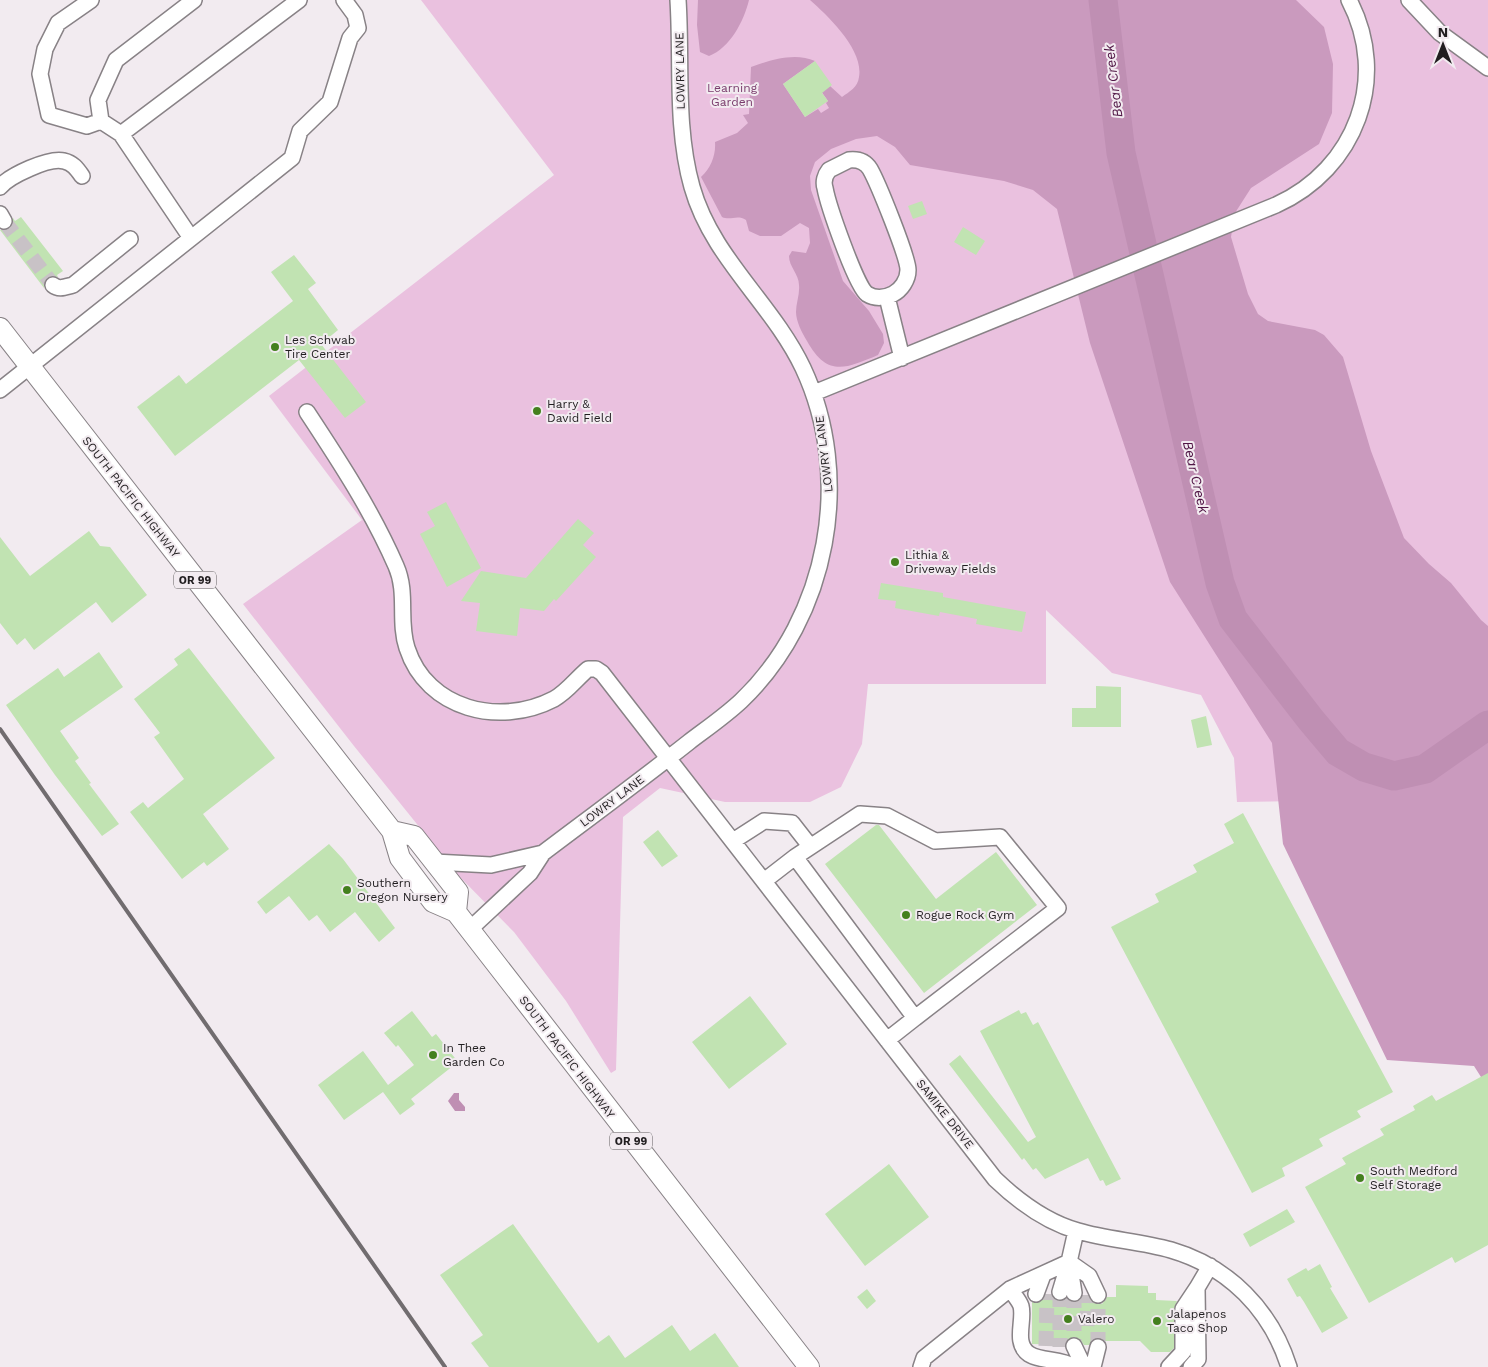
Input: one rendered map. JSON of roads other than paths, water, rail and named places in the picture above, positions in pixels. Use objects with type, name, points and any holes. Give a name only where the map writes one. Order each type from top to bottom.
[{"type":"main road","name":"SOUTH PACIFIC HIGHWAY","points":[[0,328],[392,830],[400,858],[433,902],[456,912],[644,1157],[809,1367]]},
{"type":"main road","points":[[392,830],[414,836],[458,892],[456,912]]},
{"type":"street","points":[[91,0],[58,23],[45,49],[40,74],[49,115],[87,126],[101,121]]},
{"type":"street","points":[[191,238],[121,134],[101,121],[98,100],[116,60],[194,0]]},
{"type":"street","points":[[121,134],[299,0]]},
{"type":"street","points":[[0,390],[292,158],[300,131],[330,102],[350,38],[358,28],[355,14],[344,0]]},
{"type":"street","name":"LOWRY LANE","points":[[470,930],[530,873],[543,853],[740,702],[762,678],[783,647],[807,604],[825,542],[830,490],[822,416],[814,394],[792,346],[760,300],[725,257],[700,212],[695,196],[682,141],[678,0]]},
{"type":"street","points":[[814,394],[1289,200],[1317,180],[1341,152],[1353,131],[1365,93],[1366,64],[1360,24],[1349,0]]},
{"type":"street","points":[[1409,0],[1440,33],[1488,68]]},
{"type":"street","points":[[0,187],[6,180],[24,171],[62,160],[71,163],[82,176]]},
{"type":"street","points":[[849,160],[862,161],[870,169],[906,262],[908,270],[905,282],[898,292],[887,297],[875,298],[866,293],[856,277],[824,188],[828,170],[849,160]]},
{"type":"street","points":[[53,285],[56,288],[73,285],[130,239]]},
{"type":"street","points":[[887,297],[902,358]]},
{"type":"street","name":"SAMIKE DRIVE","points":[[307,412],[362,496],[397,567],[402,586],[402,628],[404,638],[414,665],[432,689],[450,701],[468,708],[486,712],[512,712],[538,706],[556,698],[588,669],[596,669],[602,673],[995,1179],[1013,1197],[1034,1211],[1076,1231],[1119,1241],[1170,1249],[1210,1266],[1243,1291],[1259,1308],[1274,1330],[1290,1367]]},
{"type":"street","points":[[764,881],[810,846],[860,814],[887,816],[935,841],[1000,837],[1058,908],[887,1040]]},
{"type":"street","points":[[733,841],[764,821],[792,823],[810,846]]},
{"type":"street","name":"LOWRY LANE","points":[[434,862],[490,865],[543,853]]},
{"type":"street","points":[[795,857],[916,1018]]},
{"type":"street","points":[[1067,1294],[1070,1262],[1076,1231]]},
{"type":"street","points":[[921,1367],[924,1358],[1010,1289],[1070,1262]]},
{"type":"street","points":[[1067,1294],[1089,1276],[1070,1262]]},
{"type":"street","points":[[1170,1367],[1183,1352],[1183,1309],[1210,1266]]},
{"type":"street","points":[[1043,1274],[1067,1294]]},
{"type":"street","points":[[1191,1367],[1198,1359],[1197,1288]]},
{"type":"street","points":[[1010,1289],[1021,1306],[1021,1340],[1024,1350],[1032,1355],[1066,1352],[1091,1367]]},
{"type":"street","points":[[1026,1367],[1066,1352]]},
{"type":"street","points":[[1066,1352],[1084,1367]]},
{"type":"waterway","name":"Bear Creek","points":[[1103,0],[1121,153],[1220,583],[1233,619],[1338,752],[1364,767],[1394,776],[1425,769],[1488,725]]},
{"type":"tunnel","points":[[4,221],[53,285]]},
{"type":"tunnel","points":[[1060,1292],[1060,1347]]},
{"type":"tunnel","points":[[1074,1293],[1074,1346]]},
{"type":"tunnel","points":[[1046,1346],[1047,1294]]},
{"type":"tunnel","points":[[1087,1326],[1088,1295]]},
{"type":"tunnel","points":[[1098,1295],[1098,1347]]},
{"type":"railway","points":[[0,729],[445,1367]]},
{"type":"place","name":"Les Schwab Tire Center","points":[[275,347]]},
{"type":"place","name":"Harry & David Field","points":[[537,411]]},
{"type":"place","name":"Lithia & Driveway Fields","points":[[895,562]]},
{"type":"place","name":"Southern Oregon Nursery","points":[[347,890]]},
{"type":"place","name":"Rogue Rock Gym","points":[[906,915]]},
{"type":"place","name":"In Thee Garden Co","points":[[433,1055]]},
{"type":"place","name":"South Medford Self Storage","points":[[1360,1178]]},
{"type":"place","name":"Valero","points":[[1068,1319]]},
{"type":"place","name":"Jalapenos Taco Shop","points":[[1157,1321]]},
{"type":"park label","name":"Learning Garden","points":[[732,95]]}]
